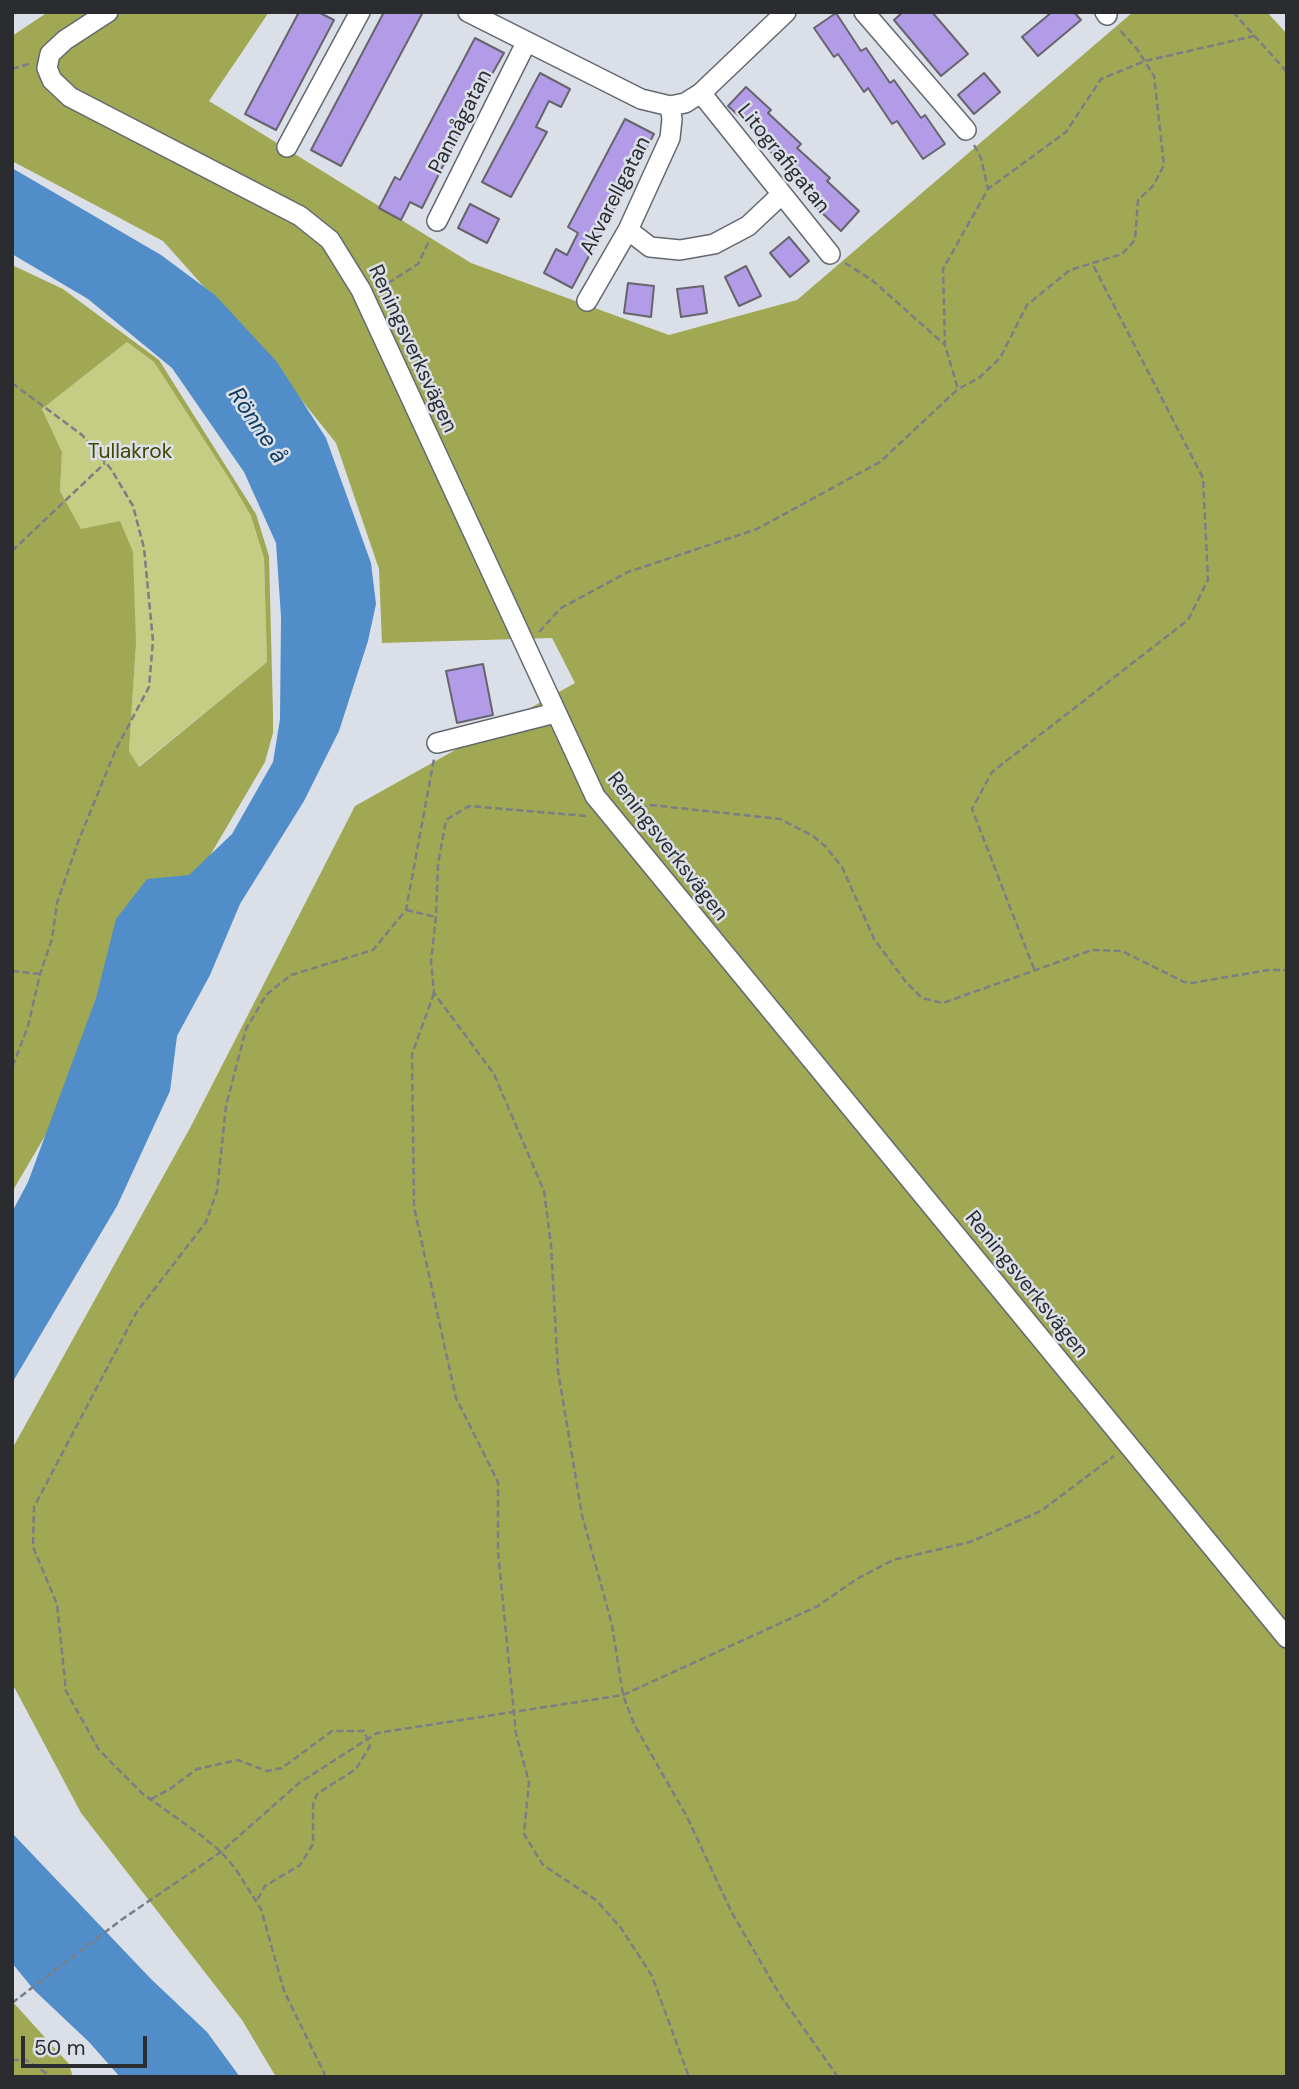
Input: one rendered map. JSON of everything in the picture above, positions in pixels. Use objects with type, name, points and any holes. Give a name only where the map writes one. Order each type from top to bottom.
[{"type":"street","name":"Reningsverksvägen","points":[[108,12],[65,40],[48,57],[47,68],[52,80],[70,97],[310,221],[330,240],[357,282],[595,796],[1287,1638]]},
{"type":"street","points":[[287,147],[360,12]]},
{"type":"street","points":[[468,12],[641,99],[670,106],[685,103],[701,93],[786,12]]},
{"type":"street","points":[[864,12],[966,130]]},
{"type":"street","name":"Pannågatan","points":[[436,221],[526,43]]},
{"type":"street","name":"Litografigatan","points":[[701,93],[830,254]]},
{"type":"street","name":"Akvarellgatan","points":[[587,302],[628,229],[670,138],[670,106]]},
{"type":"street","points":[[628,229],[650,247],[680,250],[715,244],[748,226],[782,194]]},
{"type":"street","points":[[437,743],[555,713]]},
{"type":"path","points":[[1233,12],[1287,72]]},
{"type":"path","points":[[525,647],[561,608],[628,572],[757,528],[880,462],[958,389],[979,378],[1000,358],[1027,305],[1070,270],[1122,254],[1135,240],[1138,200],[1153,186],[1164,165],[1154,76],[1137,49],[1106,14]]},
{"type":"path","points":[[958,389],[945,345],[943,269],[988,188],[1066,132],[1101,79],[1145,61],[1254,36]]},
{"type":"path","points":[[966,130],[981,158],[988,188]]},
{"type":"path","points":[[357,282],[390,282],[418,264],[436,221]]},
{"type":"path","points":[[830,254],[872,280],[945,345]]},
{"type":"path","points":[[1034,970],[972,809],[992,772],[1188,620],[1208,580],[1203,478],[1092,263]]},
{"type":"path","points":[[12,383],[82,435],[105,463],[133,506],[144,548],[153,641],[149,687],[116,750],[78,842],[57,903],[52,939],[40,974],[28,1026],[12,1068]]},
{"type":"path","points":[[12,551],[105,463]]},
{"type":"path","points":[[326,2077],[284,1991],[261,1909],[234,1868],[221,1852],[150,1799],[99,1750],[66,1691],[57,1604],[33,1546],[34,1507],[136,1313],[206,1222],[217,1191],[226,1106],[246,1029],[267,995],[291,975],[373,950],[406,910],[437,743]]},
{"type":"path","points":[[689,2077],[652,1976],[621,1928],[596,1900],[543,1866],[524,1834],[529,1782],[516,1734],[498,1552],[498,1482],[456,1398],[414,1207],[412,1054],[434,993],[431,961],[438,864],[446,820],[470,806],[611,818],[651,805],[780,819],[813,836],[825,846],[842,867],[874,939],[906,982],[922,998],[943,1003],[1093,950],[1122,951],[1184,982],[1192,983],[1268,970],[1287,970]]},
{"type":"path","points":[[406,910],[436,917]]},
{"type":"path","points":[[12,971],[40,974]]},
{"type":"path","points":[[434,993],[494,1074],[544,1191],[551,1245],[558,1371],[582,1515],[612,1625],[623,1695],[634,1724],[687,1817],[732,1913],[780,1995],[838,2077]]},
{"type":"path","points":[[12,2003],[121,1920],[221,1852],[299,1783],[377,1733],[623,1695],[818,1606],[855,1580],[894,1560],[970,1542],[1041,1511],[1128,1445]]},
{"type":"path","points":[[150,1799],[170,1789],[197,1769],[238,1760],[267,1770],[282,1768],[332,1731],[364,1731],[370,1746],[356,1769],[317,1794],[313,1805],[313,1844],[300,1865],[265,1886],[256,1902]]},
{"type":"path","points":[[12,2060],[26,2060],[52,2077]]},
{"type":"green space","points":[[48,12],[269,12],[209,101],[471,263],[669,335],[797,300],[1133,12],[1267,12],[1287,34],[1287,2077],[276,2077],[242,2020],[81,1813],[12,1683],[12,1449],[190,1128],[355,806],[575,683],[552,638],[382,643],[379,569],[336,443],[271,362],[163,241],[12,161],[12,36]]},
{"type":"green space","points":[[12,265],[63,289],[159,360],[256,514],[269,556],[273,733],[265,762],[12,1192]],"holes":[[[127,342],[154,362],[251,516],[264,558],[267,662],[139,767],[129,751],[136,644],[133,552],[120,521],[81,529],[60,491],[62,452],[42,409]]]},
{"type":"green space","name":"Tullakrok","points":[[127,342],[154,362],[251,516],[264,558],[267,662],[138,767],[129,751],[136,644],[60,491],[62,452],[42,409]]},
{"type":"green space","points":[[12,2001],[69,2064],[73,2077],[12,2077]]},
{"type":"water","name":"Rönne å","points":[[12,168],[161,255],[215,295],[277,362],[326,438],[371,563],[376,604],[368,641],[339,731],[304,801],[240,904],[210,975],[177,1036],[170,1091],[117,1206],[12,1383],[12,1212],[28,1182],[96,998],[116,919],[147,879],[189,875],[232,834],[273,762],[280,719],[281,617],[276,543],[244,472],[172,368],[88,299],[12,254]]},
{"type":"water","points":[[12,1833],[151,1979],[207,2032],[240,2077],[120,2077],[89,2042],[34,1990],[12,1963]]},
{"type":"building","points":[[299,12],[318,12],[334,20],[276,130],[245,114]]},
{"type":"building","points":[[384,12],[423,12],[341,166],[311,150]]},
{"type":"building","points":[[903,12],[932,12],[968,54],[941,76],[894,20]]},
{"type":"building","points":[[1052,12],[1074,12],[1081,20],[1038,56],[1022,37]]},
{"type":"building","points":[[836,13],[861,51],[866,48],[890,83],[894,80],[921,118],[925,115],[945,144],[923,159],[897,121],[892,124],[868,88],[864,92],[838,54],[834,57],[814,28]]},
{"type":"building","points":[[475,38],[504,53],[467,118],[422,208],[410,202],[401,220],[379,208],[395,177],[400,180]]},
{"type":"building","points":[[540,73],[570,89],[561,107],[549,101],[536,127],[547,132],[511,197],[482,182]]},
{"type":"building","points":[[984,73],[1000,92],[974,114],[958,95]]},
{"type":"building","points":[[746,87],[771,110],[768,113],[801,144],[797,148],[830,178],[827,181],[859,211],[841,231],[816,207],[819,204],[787,173],[790,170],[758,140],[761,136],[728,106]]},
{"type":"building","points":[[625,119],[654,134],[572,288],[544,273],[556,249],[567,255],[578,233],[568,227]]},
{"type":"building","points":[[470,204],[499,219],[487,243],[458,228]]},
{"type":"building","points":[[789,237],[809,261],[790,277],[770,253]]},
{"type":"building","points":[[746,266],[761,296],[739,306],[725,277]]},
{"type":"building","points":[[628,283],[654,286],[651,317],[624,313]]},
{"type":"building","points":[[703,286],[707,313],[681,317],[677,289]]},
{"type":"building","points":[[483,664],[493,715],[457,723],[446,671]]}]
